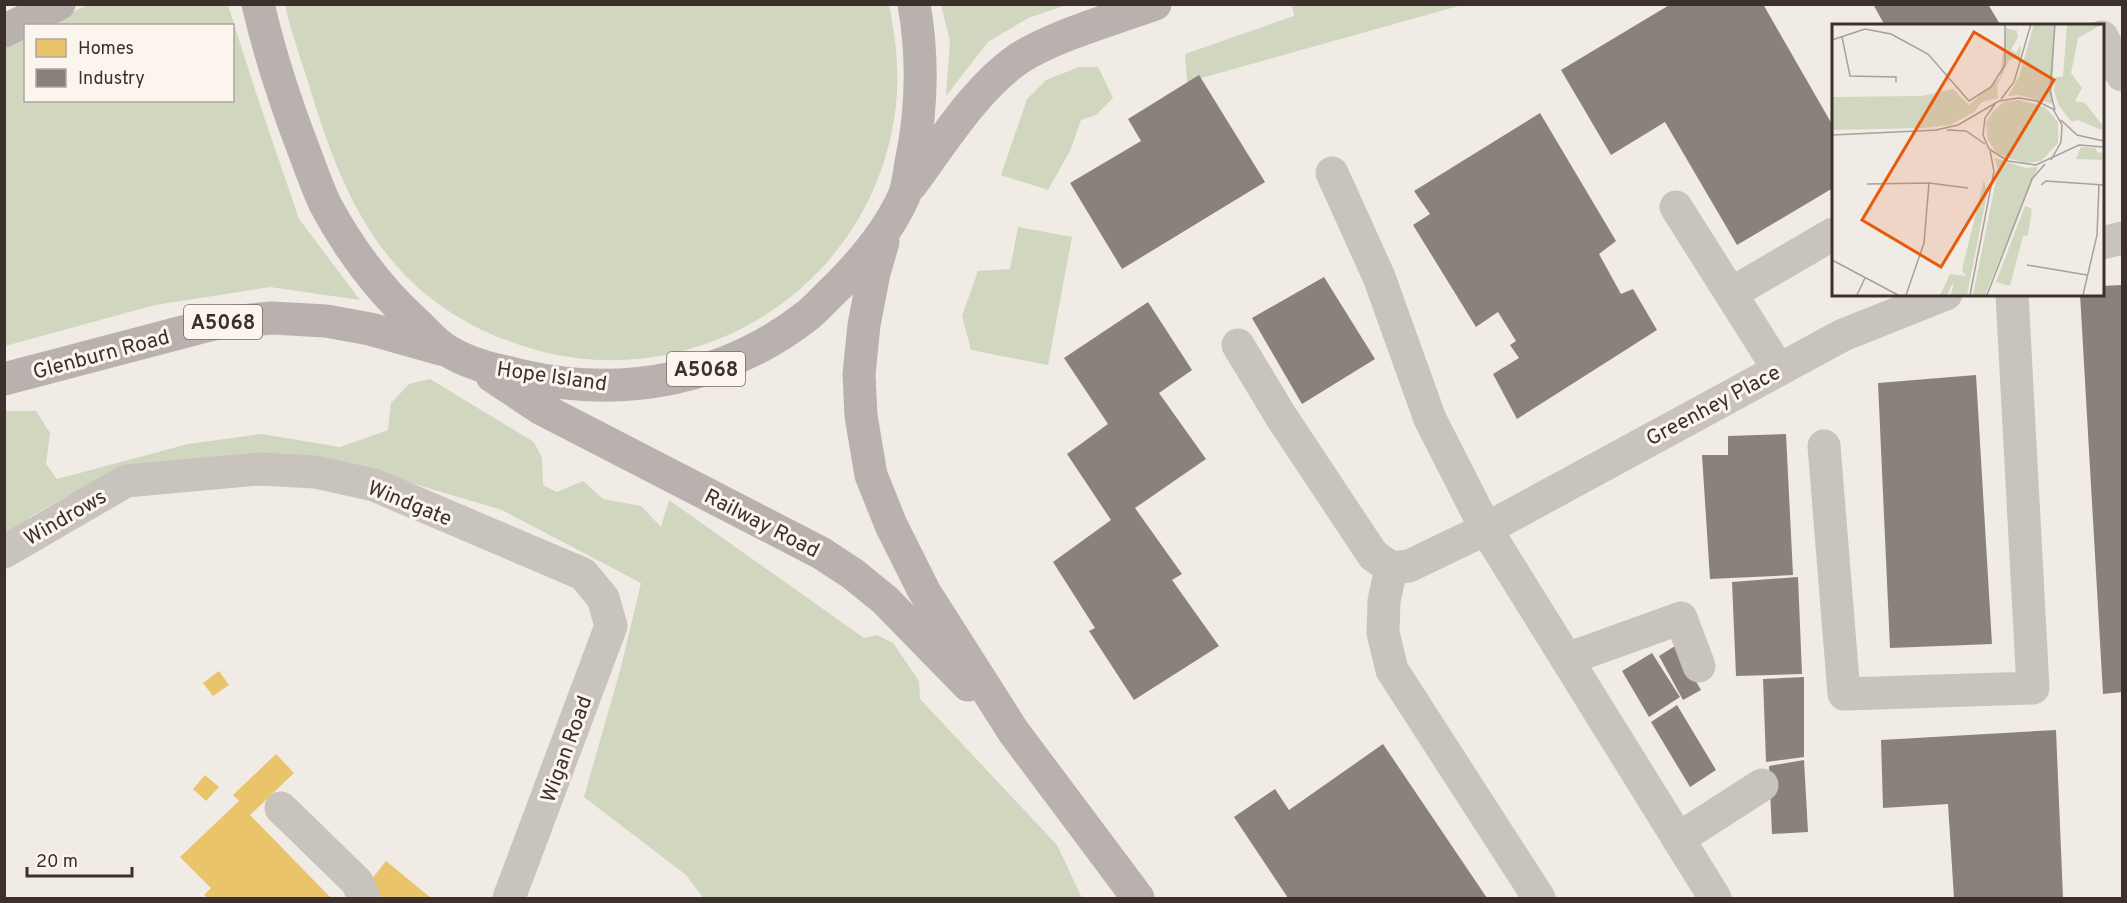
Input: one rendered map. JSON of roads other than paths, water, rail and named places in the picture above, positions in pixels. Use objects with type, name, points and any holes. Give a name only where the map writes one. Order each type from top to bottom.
[{"type":"main road","points":[[4,31],[58,4]]},
{"type":"main road","points":[[258,4],[265,37],[294,124],[324,202],[352,250],[393,301],[460,357]]},
{"type":"main road","name":"Hope Island","points":[[460,357],[536,378],[597,386],[660,382],[715,367],[766,343],[809,314],[852,272],[888,226],[905,194],[918,133],[919,31],[914,4]]},
{"type":"main road","name":"A5068","points":[[905,194],[991,81],[1020,58],[1058,40],[1155,4]]},
{"type":"main road","name":"Railway Road","points":[[888,226],[872,283],[864,326],[859,375],[861,416],[871,475],[891,525],[924,591],[1013,731],[1138,898]]},
{"type":"main road","name":"Glenburn Road","points":[[4,379],[217,323],[272,318],[326,321],[370,329],[460,357]]},
{"type":"main road","name":"Railway Road","points":[[460,357],[540,408],[821,553],[854,574],[885,600],[1013,731]]},
{"type":"street","points":[[2103,39],[2122,75]]},
{"type":"street","points":[[1332,173],[1380,277],[1430,419],[1486,529],[1715,898]]},
{"type":"street","points":[[1676,207],[1779,370]]},
{"type":"street","points":[[1732,293],[1832,235]]},
{"type":"street","points":[[2103,243],[2122,238]]},
{"type":"street","name":"Greenhey Place","points":[[1391,568],[1409,566],[1486,529],[1843,335],[1941,296]]},
{"type":"street","points":[[1824,446],[1844,694],[2033,688],[2012,296]]},
{"type":"street","points":[[1238,345],[1282,418],[1373,555],[1391,568],[1384,600],[1383,633],[1392,670],[1539,898]]},
{"type":"street","name":"Windgate","points":[[126,481],[260,469],[315,472],[374,485],[583,574],[603,598]]},
{"type":"street","name":"Windrows","points":[[4,552],[126,481]]},
{"type":"street","name":"Wigan Road","points":[[509,898],[611,626],[603,598]]},
{"type":"street","points":[[1567,659],[1681,618],[1699,666]]},
{"type":"street","points":[[1678,839],[1762,785]]},
{"type":"street","points":[[281,808],[357,882],[364,898]]}]
